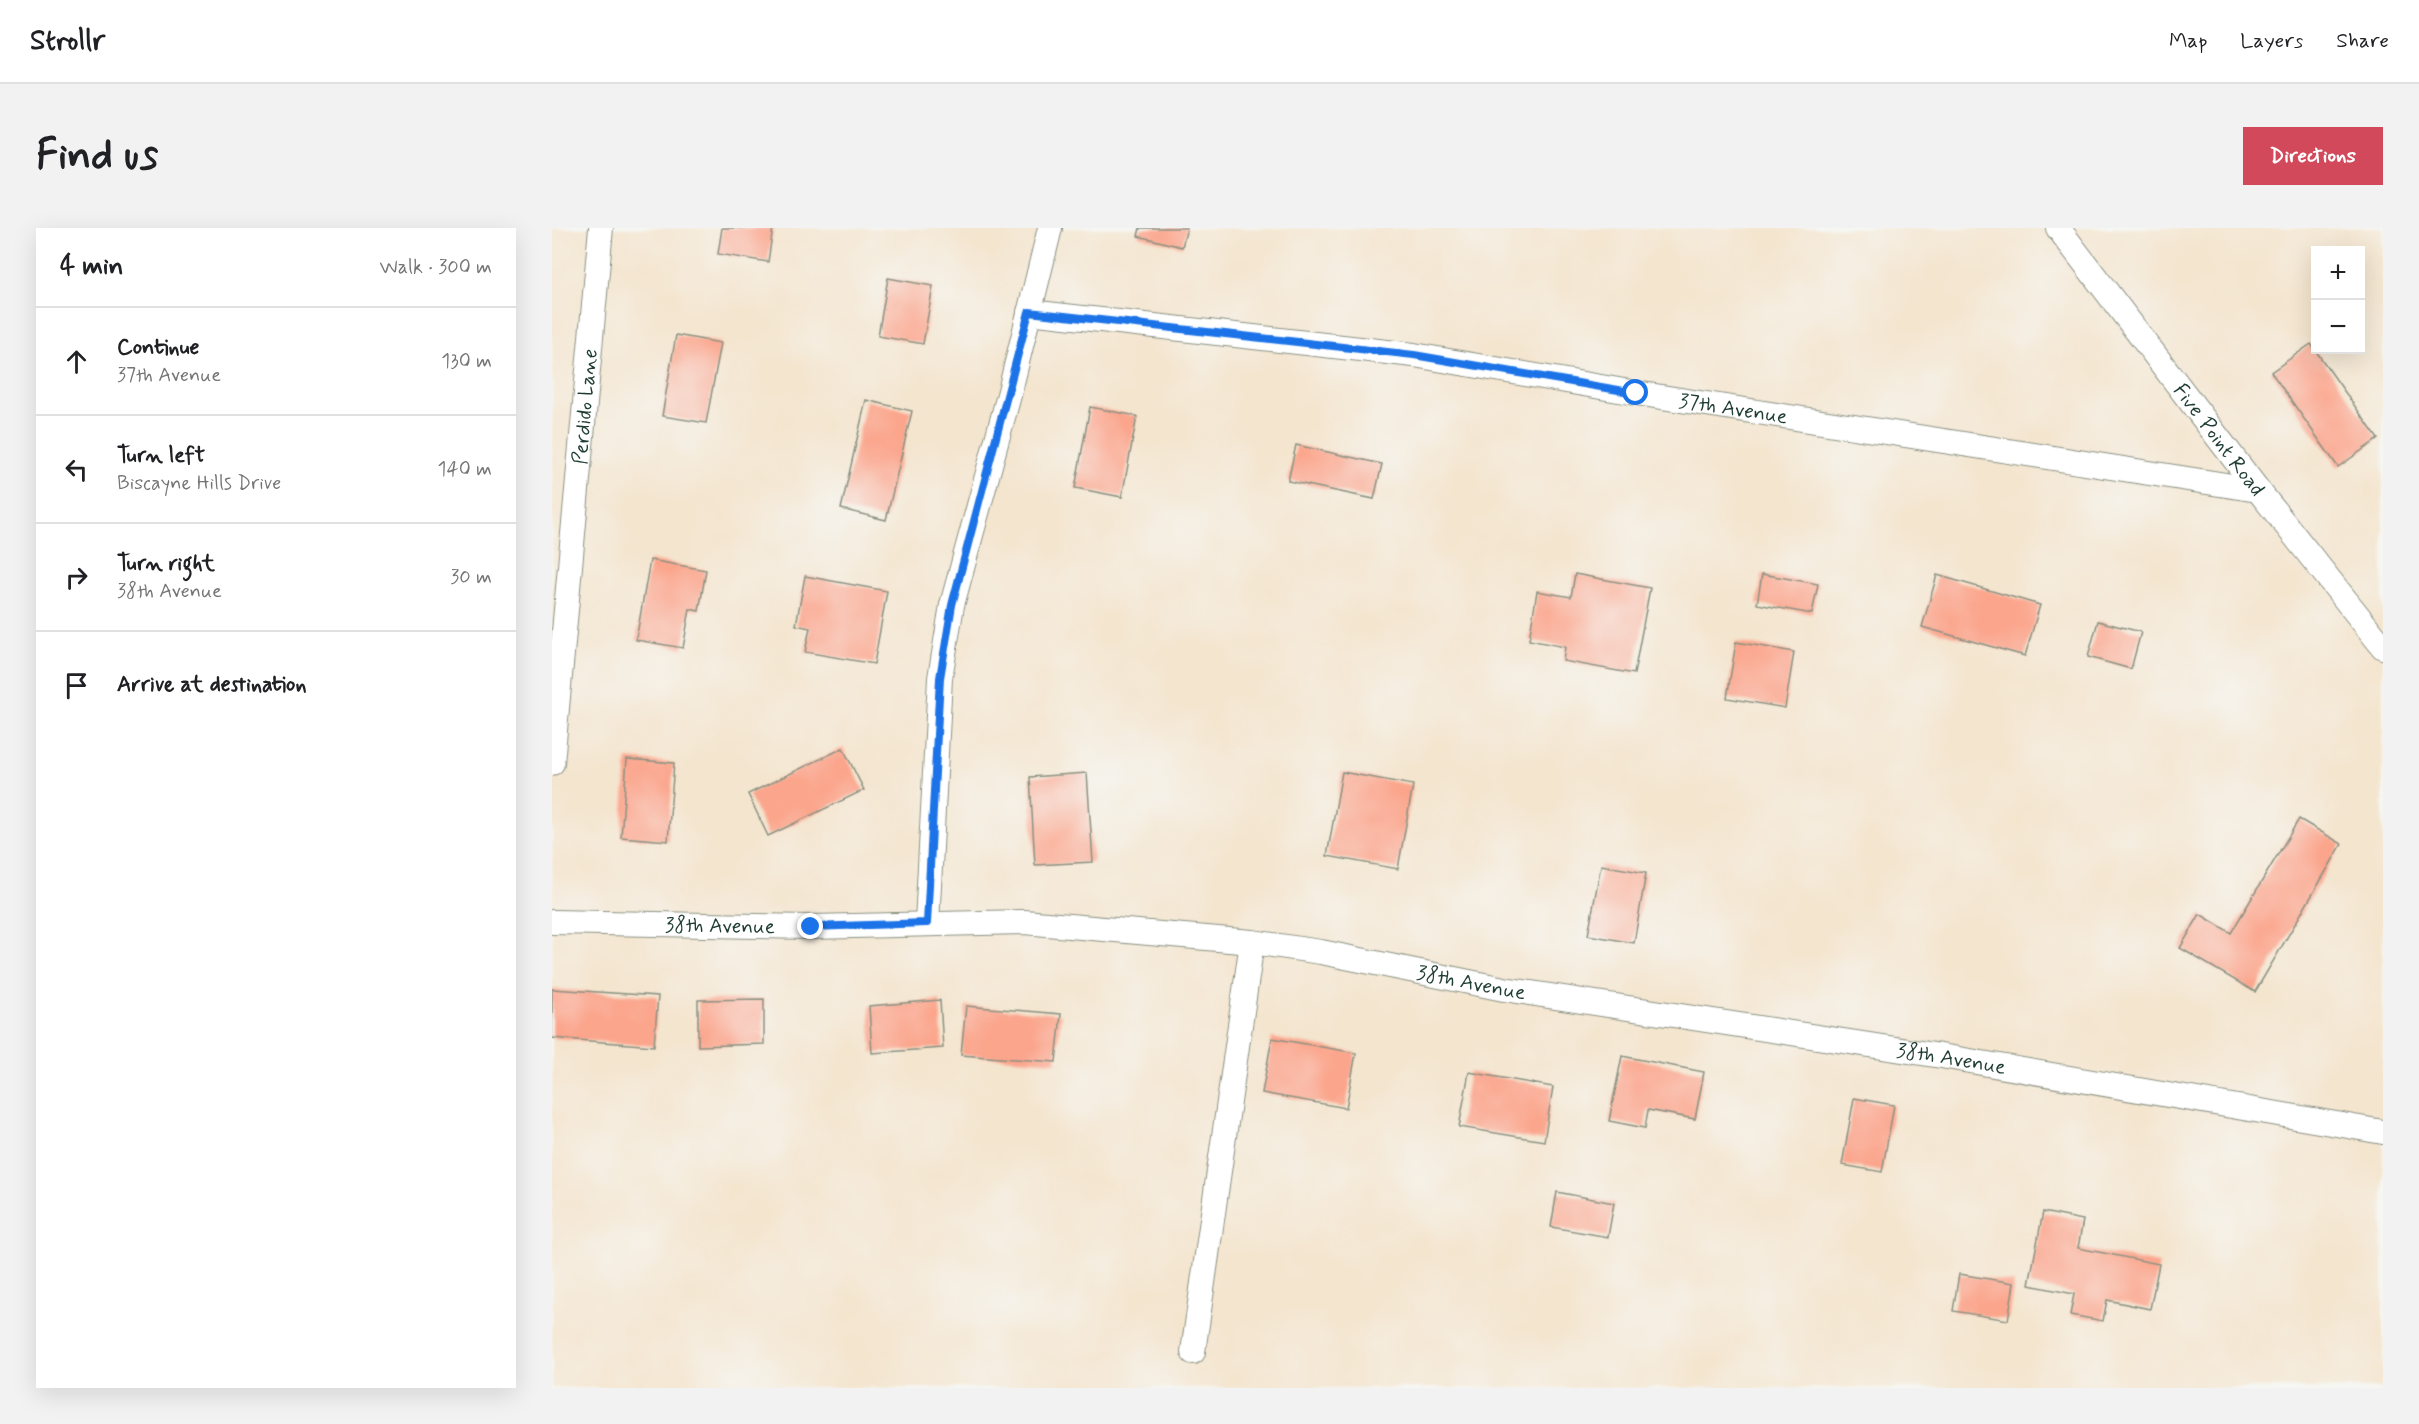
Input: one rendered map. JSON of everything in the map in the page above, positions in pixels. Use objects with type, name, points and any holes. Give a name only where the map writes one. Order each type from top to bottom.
[{"type":"street","name":"Perdido Lane","points":[[552,763],[600,228]]},
{"type":"street","points":[[927,923],[940,678],[952,605],[1050,228]]},
{"type":"street","name":"Five Point Road","points":[[2058,228],[2258,490],[2383,646]]},
{"type":"street","name":"37th Avenue","points":[[1029,312],[1414,355],[1648,395],[2258,490]]},
{"type":"street","name":"38th Avenue","points":[[552,922],[811,927],[1024,922],[1252,942],[1321,951],[1504,989],[1941,1056],[2383,1132]]},
{"type":"street","points":[[1193,1352],[1252,942]]},
{"type":"building","points":[[722,228],[773,228],[768,262],[718,254]]},
{"type":"building","points":[[1140,228],[1187,228],[1182,247],[1138,236]]},
{"type":"building","points":[[888,278],[933,286],[923,344],[878,336]]},
{"type":"building","points":[[676,335],[721,343],[706,423],[662,416]]},
{"type":"building","points":[[2311,344],[2311,354],[2318,354],[2378,439],[2338,467],[2271,372]]},
{"type":"building","points":[[866,400],[912,411],[886,520],[841,509]]},
{"type":"building","points":[[1090,407],[1137,416],[1122,497],[1075,488]]},
{"type":"building","points":[[1296,445],[1382,464],[1374,499],[1288,481]]},
{"type":"building","points":[[650,560],[706,570],[699,611],[690,609],[683,648],[636,640]]},
{"type":"building","points":[[1575,574],[1650,588],[1634,674],[1563,661],[1565,647],[1529,640],[1537,591],[1571,597]]},
{"type":"building","points":[[1762,574],[1818,584],[1812,614],[1757,604]]},
{"type":"building","points":[[1937,575],[2040,605],[2025,656],[1922,627]]},
{"type":"building","points":[[805,576],[887,591],[874,664],[805,652],[810,628],[796,625]]},
{"type":"building","points":[[2098,621],[2141,632],[2131,669],[2088,657]]},
{"type":"building","points":[[1736,642],[1794,652],[1785,708],[1727,698]]},
{"type":"building","points":[[843,748],[864,790],[768,836],[748,794]]},
{"type":"building","points":[[627,759],[674,763],[668,841],[621,837]]},
{"type":"building","points":[[1342,772],[1413,785],[1398,869],[1327,856]]},
{"type":"building","points":[[1087,773],[1093,862],[1035,865],[1030,777]]},
{"type":"building","points":[[2299,819],[2342,844],[2255,992],[2180,948],[2200,914],[2231,933]]},
{"type":"building","points":[[1601,865],[1646,873],[1634,943],[1588,935]]},
{"type":"building","points":[[552,989],[658,996],[654,1046],[552,1038]]},
{"type":"building","points":[[764,999],[764,1044],[698,1046],[698,1000]]},
{"type":"building","points":[[940,1000],[943,1048],[872,1053],[869,1006]]},
{"type":"building","points":[[966,1006],[1061,1014],[1056,1062],[961,1055]]},
{"type":"building","points":[[1272,1038],[1356,1053],[1346,1108],[1262,1093]]},
{"type":"building","points":[[1622,1056],[1704,1072],[1695,1119],[1648,1110],[1645,1128],[1609,1121]]},
{"type":"building","points":[[1469,1072],[1553,1087],[1544,1141],[1459,1127]]},
{"type":"building","points":[[1854,1098],[1894,1105],[1882,1172],[1842,1165]]},
{"type":"building","points":[[1557,1192],[1614,1203],[1608,1237],[1551,1227]]},
{"type":"building","points":[[2043,1212],[2083,1220],[2078,1248],[2159,1264],[2150,1309],[2107,1300],[2103,1321],[2070,1315],[2074,1294],[2029,1285]]},
{"type":"building","points":[[1959,1274],[2014,1283],[2008,1320],[1953,1311]]},
{"type":"route","points":[[811,927],[927,923],[940,678],[952,605],[1029,312],[1414,355],[1636,393]]}]
